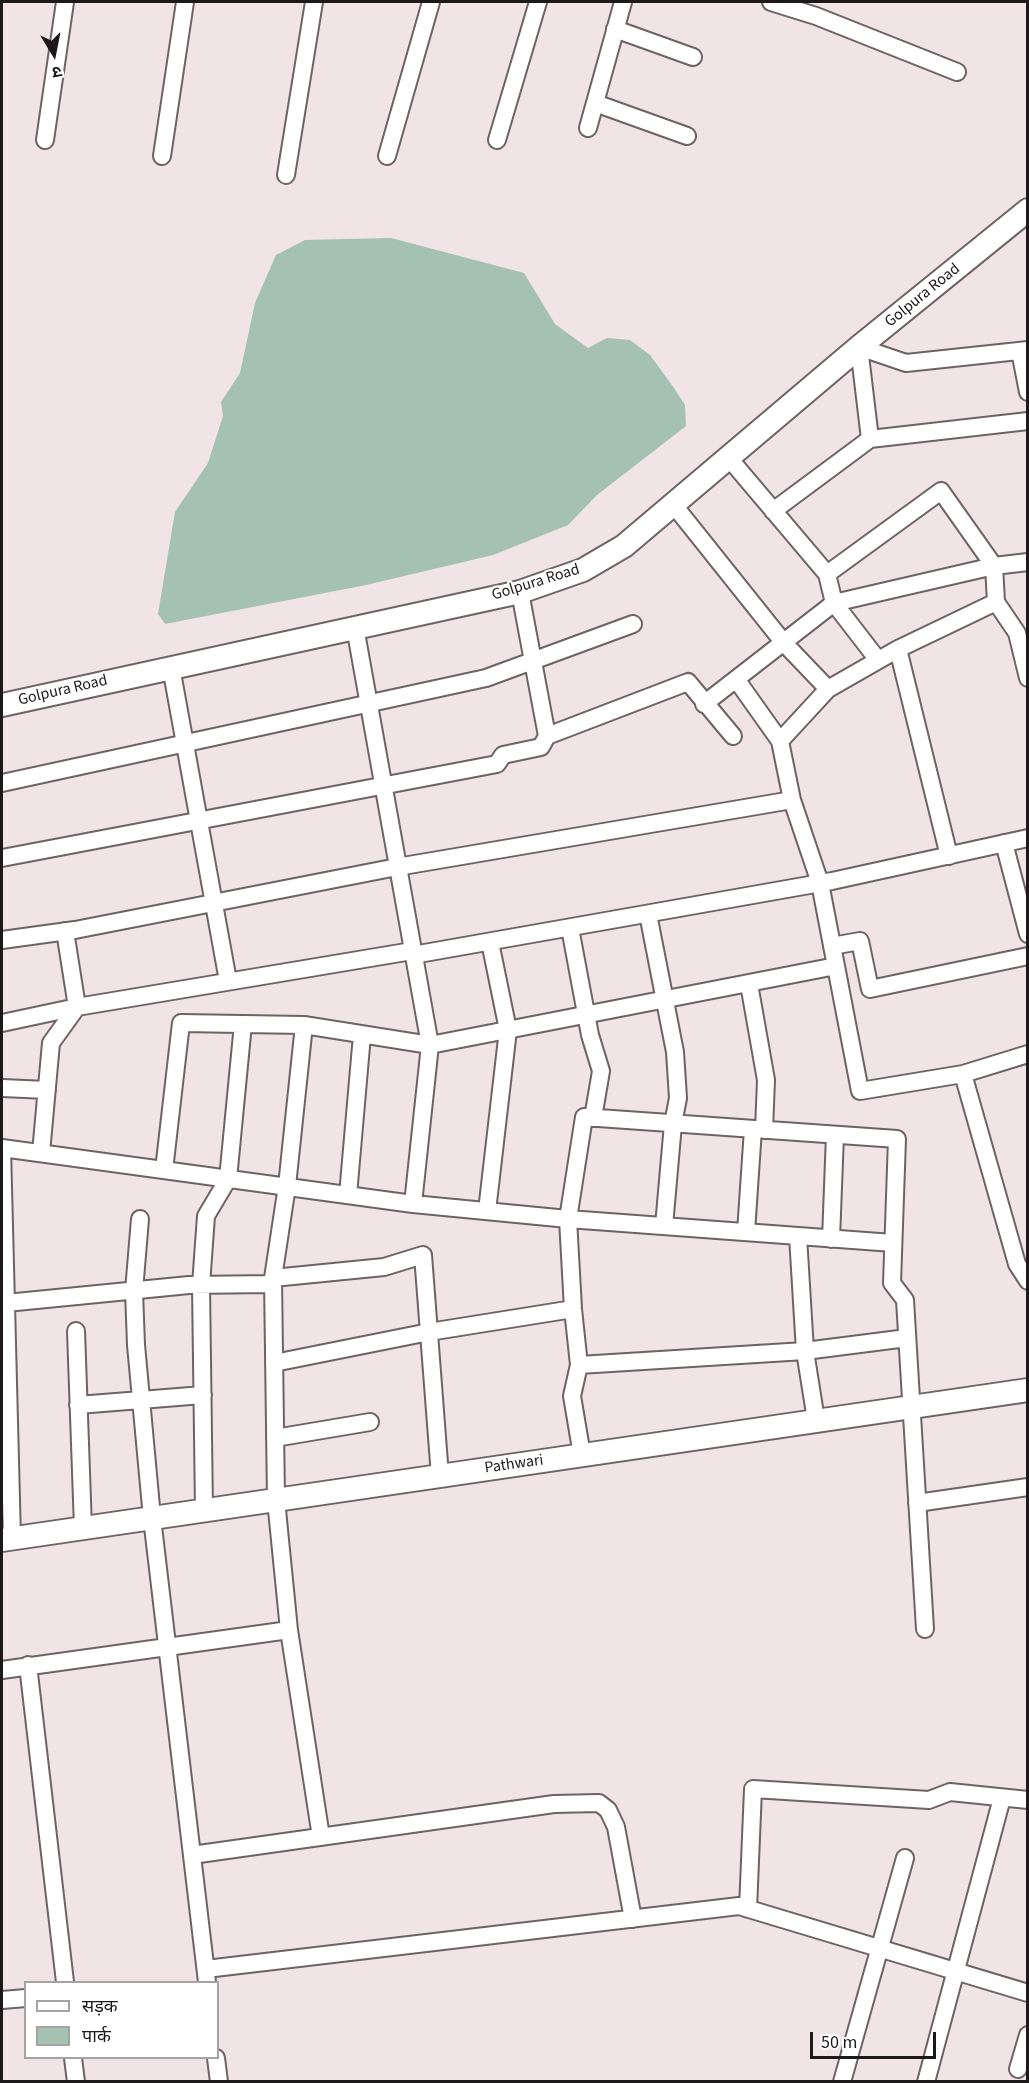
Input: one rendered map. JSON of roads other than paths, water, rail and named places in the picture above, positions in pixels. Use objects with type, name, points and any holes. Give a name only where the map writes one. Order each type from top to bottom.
[{"type":"street","points":[[45,140],[65,2]]},
{"type":"street","points":[[162,156],[185,2]]},
{"type":"street","points":[[286,175],[314,2]]},
{"type":"street","points":[[387,156],[430,2]]},
{"type":"street","points":[[497,140],[538,2]]},
{"type":"street","points":[[588,128],[623,2]]},
{"type":"street","points":[[771,2],[819,9],[957,72]]},
{"type":"street","points":[[615,29],[693,57]]},
{"type":"street","points":[[595,103],[687,136]]},
{"type":"street","name":"Golpura Road","points":[[2,705],[520,592],[584,570],[624,546],[859,347],[1028,210]]},
{"type":"street","points":[[870,439],[859,347],[906,363],[1024,350],[1028,392]]},
{"type":"street","points":[[773,511],[870,439],[1028,421]]},
{"type":"street","points":[[728,457],[827,574],[834,603],[878,660]]},
{"type":"street","points":[[827,574],[941,491],[994,566],[996,602],[1022,632],[1028,678]]},
{"type":"street","points":[[674,504],[784,643],[828,689]]},
{"type":"street","points":[[704,704],[834,603],[994,566],[1028,562]]},
{"type":"street","points":[[2,858],[497,764],[503,755],[541,747],[547,736],[520,592]]},
{"type":"street","points":[[780,741],[828,689],[898,649],[996,602]]},
{"type":"street","points":[[2,783],[486,678],[633,624]]},
{"type":"street","points":[[355,627],[430,1045],[413,1204]]},
{"type":"street","points":[[898,649],[949,856]]},
{"type":"street","points":[[171,667],[228,981]]},
{"type":"street","points":[[736,678],[780,741],[792,800],[820,884],[860,1091],[963,1074],[1028,1054]]},
{"type":"street","points":[[547,736],[688,682],[733,736]]},
{"type":"street","points":[[2,940],[65,931],[397,867],[792,800]]},
{"type":"street","points":[[2,1023],[77,1006],[490,942],[820,884],[1028,838]]},
{"type":"street","points":[[1004,843],[1028,934]]},
{"type":"street","points":[[648,914],[675,1052],[678,1098],[673,1124],[664,1226]]},
{"type":"street","points":[[570,928],[586,1014],[602,1071],[594,1118]]},
{"type":"street","points":[[41,1153],[51,1043],[77,1006],[65,931]]},
{"type":"street","points":[[832,946],[860,941],[870,989],[1028,956]]},
{"type":"street","points":[[487,1211],[508,1030],[490,942]]},
{"type":"street","points":[[164,1170],[181,1023],[304,1025],[430,1045],[836,966]]},
{"type":"street","points":[[746,1232],[766,1080],[749,984]]},
{"type":"street","points":[[204,1510],[201,1285],[206,1216],[228,1179],[243,1024]]},
{"type":"street","points":[[304,1025],[273,1281],[276,1500],[289,1630],[321,1837]]},
{"type":"street","points":[[348,1195],[362,1035]]},
{"type":"street","points":[[963,1074],[1017,1264],[1028,1281]]},
{"type":"street","points":[[2,1088],[47,1090]]},
{"type":"street","points":[[582,1455],[572,1396],[579,1365],[568,1219],[585,1118],[897,1139],[892,1284],[905,1300],[925,1629]]},
{"type":"street","points":[[831,1239],[835,1135]]},
{"type":"street","points":[[7,1539],[6,1303],[2,1148],[413,1204],[568,1219],[893,1243]]},
{"type":"street","points":[[140,1219],[134,1291],[152,1518],[207,1976],[633,1918],[739,1906],[1028,1993]]},
{"type":"street","points":[[798,1236],[805,1351],[816,1420]]},
{"type":"street","points":[[6,1303],[201,1285],[273,1281],[384,1267],[423,1255],[440,1476]]},
{"type":"street","points":[[274,1363],[429,1332],[573,1309]]},
{"type":"street","points":[[76,1330],[83,1528]]},
{"type":"street","points":[[579,1365],[805,1351],[907,1338]]},
{"type":"street","name":"Pathwari","points":[[7,1539],[1028,1390]]},
{"type":"street","points":[[78,1405],[203,1395]]},
{"type":"street","points":[[275,1438],[369,1422]]},
{"type":"street","points":[[917,1503],[1028,1487]]},
{"type":"street","points":[[2,1670],[168,1649],[289,1630]]},
{"type":"street","points":[[28,1665],[64,1981]]},
{"type":"street","points":[[748,1909],[753,1789],[929,1800],[950,1792],[1028,1800]]},
{"type":"street","points":[[926,2082],[1002,1798]]},
{"type":"street","points":[[192,1855],[554,1804],[599,1803],[608,1810],[616,1827],[633,1918]]},
{"type":"street","points":[[842,2082],[905,1858]]},
{"type":"street","points":[[2,2000],[24,1998]]},
{"type":"street","points":[[1018,2069],[1028,2035]]},
{"type":"street","points":[[73,2059],[76,2082]]},
{"type":"street","points":[[216,2059],[219,2082]]}]
